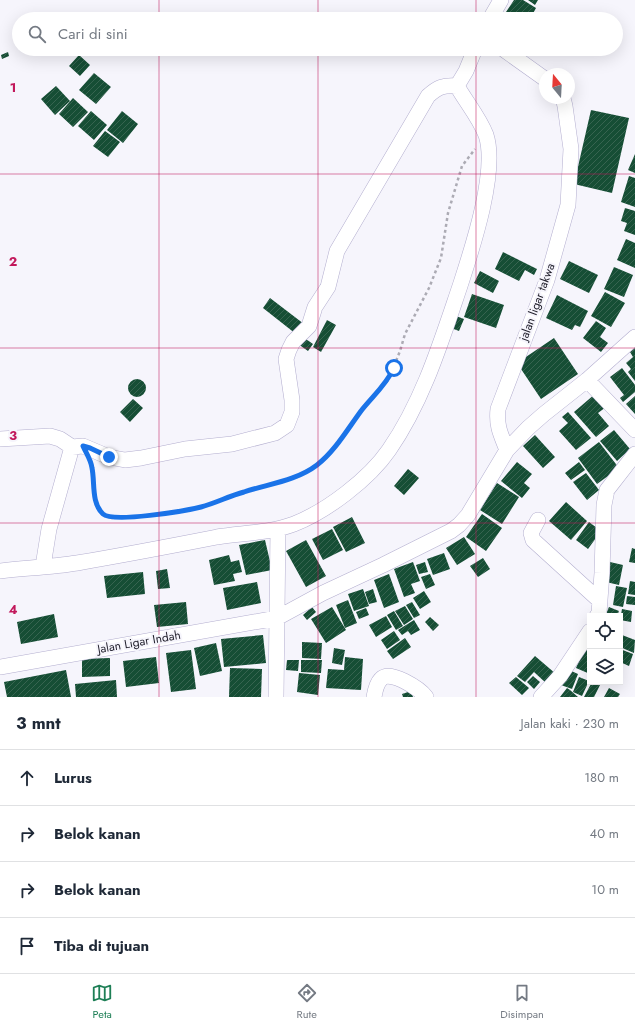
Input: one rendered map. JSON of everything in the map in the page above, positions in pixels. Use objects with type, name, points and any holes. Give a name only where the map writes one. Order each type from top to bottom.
[{"type":"street","points":[[494,12],[501,0]]},
{"type":"street","points":[[457,86],[466,71],[472,56]]},
{"type":"street","points":[[513,56],[539,75]]},
{"type":"street","points":[[0,439],[50,436],[77,446],[90,448],[109,457],[125,460],[185,449],[232,444],[275,433],[287,425],[292,412],[292,400],[286,360],[289,350],[294,342],[309,326],[315,307],[328,287],[337,251],[428,96],[436,89],[446,85],[457,86]]},
{"type":"street","points":[[0,571],[74,563],[231,535],[278,529],[306,519],[343,496],[376,466],[389,450],[410,416],[431,368],[476,236],[484,196],[490,149],[479,121],[457,86]]},
{"type":"street","name":"jalan ligar takwa","points":[[507,450],[496,420],[498,409],[547,280],[568,205],[571,149],[564,104]]},
{"type":"street","name":"Jalan Ligar Indah","points":[[0,667],[277,618],[322,593],[451,531],[468,515],[507,450],[528,428],[587,380],[635,337]]},
{"type":"street","points":[[587,380],[635,430]]},
{"type":"street","points":[[43,566],[49,529],[77,446]]},
{"type":"street","points":[[598,613],[602,573],[604,505],[607,490],[635,454]]},
{"type":"street","points":[[538,520],[531,533],[533,540],[600,600]]},
{"type":"street","points":[[276,697],[278,529]]},
{"type":"street","points":[[541,697],[560,676],[587,636]]},
{"type":"street","points":[[374,697],[380,679],[385,676],[394,677],[416,687],[426,697]]},
{"type":"path","points":[[77,446],[89,458],[92,468],[95,497],[99,509],[104,515],[112,518],[165,514],[202,507],[243,492],[298,477],[317,465],[332,451],[362,410],[389,378],[405,334],[429,288],[440,258],[448,214],[462,166],[485,134]]},
{"type":"building","points":[[514,0],[523,0],[536,8],[534,12],[506,12]]},
{"type":"building","points":[[528,0],[538,0],[535,5]]},
{"type":"building","points":[[8,52],[9,56],[2,59],[1,55]]},
{"type":"building","points":[[78,56],[80,56],[90,65],[80,76],[69,66]]},
{"type":"building","points":[[94,73],[111,87],[96,104],[79,90]]},
{"type":"building","points":[[56,86],[70,101],[55,115],[41,99]]},
{"type":"building","points":[[73,98],[88,112],[73,127],[59,114]]},
{"type":"building","points":[[591,110],[629,118],[612,193],[574,184]]},
{"type":"building","points":[[91,111],[107,125],[94,140],[78,126]]},
{"type":"building","points":[[122,111],[138,124],[123,143],[107,130]]},
{"type":"building","points":[[105,131],[120,142],[108,157],[93,146]]},
{"type":"building","points":[[635,154],[635,173],[628,170]]},
{"type":"building","points":[[629,176],[635,178],[635,207],[621,202]]},
{"type":"building","points":[[625,208],[635,211],[635,235],[624,231],[627,223],[621,221]]},
{"type":"building","points":[[626,239],[635,243],[635,268],[617,260]]},
{"type":"building","points":[[503,252],[537,269],[534,275],[525,270],[519,281],[495,269]]},
{"type":"building","points":[[569,261],[598,275],[589,293],[560,279]]},
{"type":"building","points":[[614,267],[633,275],[624,297],[604,289]]},
{"type":"building","points":[[480,271],[499,281],[493,293],[474,283]]},
{"type":"building","points":[[605,292],[625,303],[611,327],[591,316]]},
{"type":"building","points":[[472,294],[504,305],[496,328],[464,317]]},
{"type":"building","points":[[557,295],[588,311],[580,327],[575,325],[572,330],[546,318]]},
{"type":"building","points":[[270,298],[304,324],[296,334],[263,308]]},
{"type":"building","points":[[456,316],[464,319],[459,331],[451,328]]},
{"type":"building","points":[[327,320],[336,325],[321,352],[313,347]]},
{"type":"building","points":[[596,321],[606,328],[600,337],[608,343],[601,352],[583,338]]},
{"type":"building","points":[[303,337],[313,344],[308,351],[298,344]]},
{"type":"building","points":[[554,338],[578,374],[541,399],[517,363]]},
{"type":"building","points":[[635,348],[635,381],[628,372],[631,369],[626,363],[633,357],[630,352]]},
{"type":"building","points":[[622,368],[635,385],[635,392],[623,402],[620,398],[624,395],[610,377]]},
{"type":"building","points":[[133,379],[141,379],[146,384],[144,395],[141,397],[133,397],[128,392],[128,384]]},
{"type":"building","points":[[595,394],[606,407],[598,413],[609,426],[596,437],[574,412]]},
{"type":"building","points":[[635,396],[635,414],[626,404]]},
{"type":"building","points":[[133,399],[143,408],[130,422],[120,412]]},
{"type":"building","points":[[568,412],[591,438],[576,450],[559,431],[568,423],[562,417]]},
{"type":"building","points":[[614,430],[630,449],[617,461],[600,441]]},
{"type":"building","points":[[535,435],[555,457],[543,468],[523,446]]},
{"type":"building","points":[[599,442],[619,468],[597,484],[578,458]]},
{"type":"building","points":[[517,462],[532,474],[524,483],[530,488],[522,498],[501,481]]},
{"type":"building","points":[[579,462],[585,470],[571,480],[565,473]]},
{"type":"building","points":[[408,469],[419,478],[404,495],[394,486]]},
{"type":"building","points":[[586,473],[599,490],[587,500],[573,482]]},
{"type":"building","points":[[497,483],[519,497],[502,524],[480,510]]},
{"type":"building","points":[[566,502],[587,521],[571,540],[549,521]]},
{"type":"building","points":[[482,514],[502,528],[486,551],[466,537]]},
{"type":"building","points":[[352,517],[365,543],[346,552],[333,527]]},
{"type":"building","points":[[589,522],[601,531],[588,549],[576,540]]},
{"type":"building","points":[[332,529],[343,550],[323,560],[312,539]]},
{"type":"building","points":[[464,537],[475,554],[457,565],[446,548]]},
{"type":"building","points":[[265,540],[272,570],[246,575],[239,545]]},
{"type":"building","points":[[306,540],[326,576],[306,587],[286,551]]},
{"type":"building","points":[[632,548],[635,549],[635,563],[629,562]]},
{"type":"building","points":[[444,553],[450,569],[433,575],[427,559]]},
{"type":"building","points":[[229,555],[231,562],[239,560],[242,572],[233,574],[235,581],[214,585],[209,560]]},
{"type":"building","points":[[483,558],[490,569],[478,577],[470,566]]},
{"type":"building","points":[[413,562],[420,581],[411,584],[415,593],[404,597],[394,569]]},
{"type":"building","points":[[425,562],[428,572],[419,574],[416,565]]},
{"type":"building","points":[[610,562],[623,565],[619,585],[606,582]]},
{"type":"building","points":[[167,569],[170,588],[158,589],[156,571]]},
{"type":"building","points":[[143,572],[145,594],[107,598],[104,576]]},
{"type":"building","points":[[389,574],[399,602],[384,608],[374,580]]},
{"type":"building","points":[[430,574],[435,585],[426,589],[421,577]]},
{"type":"building","points":[[630,581],[635,582],[635,595],[628,594]]},
{"type":"building","points":[[257,582],[261,603],[227,610],[223,588]]},
{"type":"building","points":[[616,586],[627,588],[623,607],[613,605]]},
{"type":"building","points":[[363,589],[369,606],[354,611],[348,594]]},
{"type":"building","points":[[373,589],[377,602],[369,604],[365,592]]},
{"type":"building","points":[[424,591],[431,602],[420,609],[413,598]]},
{"type":"building","points":[[627,596],[635,597],[635,605],[626,604]]},
{"type":"building","points":[[348,600],[357,623],[345,628],[336,605]]},
{"type":"building","points":[[186,602],[188,624],[157,627],[154,605]]},
{"type":"building","points":[[412,602],[420,615],[414,618],[406,605]]},
{"type":"building","points":[[405,606],[413,619],[404,625],[395,611]]},
{"type":"building","points":[[312,607],[316,612],[307,620],[303,615]]},
{"type":"building","points":[[332,607],[346,630],[326,643],[311,619]]},
{"type":"building","points":[[609,607],[619,611],[618,613],[606,613]]},
{"type":"building","points":[[366,608],[369,615],[359,619],[356,612]]},
{"type":"building","points":[[622,609],[632,611],[631,622],[623,621],[623,613],[621,613]]},
{"type":"building","points":[[394,611],[403,626],[396,630],[387,615]]},
{"type":"building","points":[[54,614],[58,637],[21,644],[17,622]]},
{"type":"building","points":[[386,616],[392,627],[376,637],[369,625]]},
{"type":"building","points":[[430,617],[439,625],[433,631],[425,622]]},
{"type":"building","points":[[414,620],[420,630],[411,635],[408,631],[402,635],[398,630]]},
{"type":"building","points":[[394,631],[400,640],[387,649],[381,640]]},
{"type":"building","points":[[263,635],[266,663],[224,667],[221,639]]},
{"type":"building","points":[[623,635],[635,640],[634,653],[623,648]]},
{"type":"building","points":[[405,638],[411,647],[393,659],[387,651]]},
{"type":"building","points":[[302,642],[322,643],[321,659],[302,658]]},
{"type":"building","points":[[216,643],[222,671],[200,676],[194,648]]},
{"type":"building","points":[[585,647],[587,648],[587,673],[576,668]]},
{"type":"building","points":[[334,648],[345,650],[342,665],[332,663]]},
{"type":"building","points":[[191,650],[196,689],[171,692],[166,653]]},
{"type":"building","points":[[623,650],[633,654],[629,666],[623,663]]},
{"type":"building","points":[[535,656],[556,674],[547,684],[534,672],[525,682],[517,676]]},
{"type":"building","points":[[156,657],[159,683],[126,687],[123,661]]},
{"type":"building","points":[[345,657],[363,659],[361,690],[326,688],[328,669],[344,670]]},
{"type":"building","points":[[110,658],[110,676],[82,677],[82,659]]},
{"type":"building","points":[[287,660],[299,660],[298,671],[286,670]]},
{"type":"building","points":[[301,660],[322,660],[321,673],[301,672]]},
{"type":"building","points":[[230,668],[262,669],[261,697],[229,697]]},
{"type":"building","points":[[567,669],[578,674],[572,689],[561,685]]},
{"type":"building","points":[[66,670],[71,697],[7,697],[4,682]]},
{"type":"building","points":[[299,673],[320,675],[318,695],[297,692]]},
{"type":"building","points":[[533,676],[540,682],[534,689],[527,682]]},
{"type":"building","points":[[516,677],[529,688],[522,695],[509,683]]},
{"type":"building","points":[[579,677],[587,680],[587,685],[582,696],[573,692]]},
{"type":"building","points":[[116,680],[117,697],[76,697],[75,684]]},
{"type":"building","points":[[590,685],[600,685],[594,697],[584,697]]},
{"type":"building","points":[[567,688],[570,690],[578,697],[560,697]]},
{"type":"building","points":[[609,688],[620,694],[618,697],[604,697]]},
{"type":"building","points":[[411,691],[413,697],[403,697],[402,694]]},
{"type":"route","points":[[109,457],[83,446],[92,468],[95,497],[99,509],[104,515],[112,518],[165,514],[202,507],[243,492],[298,477],[317,465],[332,451],[362,410],[389,378],[394,368]]}]
